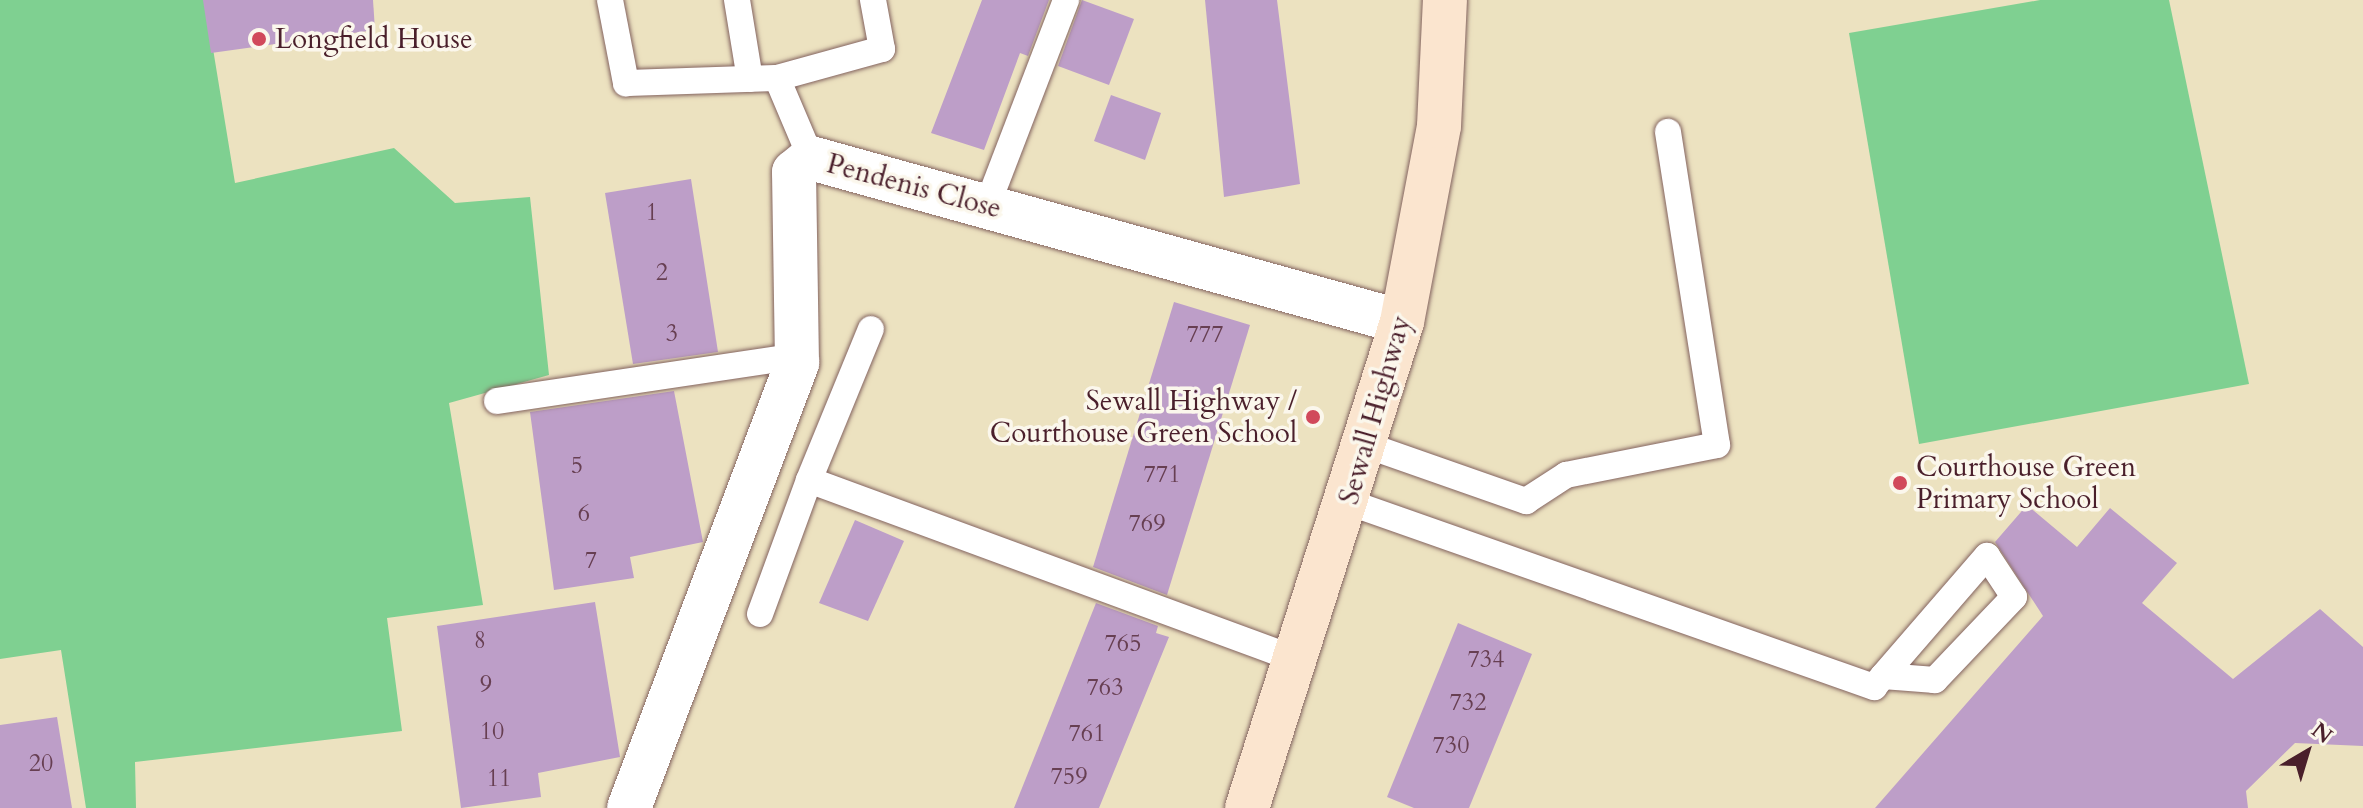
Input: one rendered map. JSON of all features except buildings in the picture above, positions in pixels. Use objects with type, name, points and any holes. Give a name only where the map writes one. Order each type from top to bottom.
[{"type":"street","name":"Sewall Highway","points":[[1247,808],[1298,660],[1402,322],[1439,126],[1445,0]]},
{"type":"street","name":"Pendenis Close","points":[[629,808],[797,356],[794,172],[811,158],[1402,322]]},
{"type":"lane","points":[[610,0],[626,83],[777,78],[882,49],[873,0]]},
{"type":"lane","points":[[737,0],[750,79]]},
{"type":"lane","points":[[987,206],[1066,0]]},
{"type":"lane","points":[[777,78],[811,158]]},
{"type":"lane","points":[[1366,445],[1526,501],[1566,475],[1717,445],[1668,132]]},
{"type":"lane","points":[[760,614],[809,480],[871,329]]},
{"type":"lane","points":[[497,401],[797,356]]},
{"type":"lane","points":[[809,480],[1298,660]]},
{"type":"lane","points":[[1348,502],[1874,687],[1883,676],[1987,556],[2014,597],[1935,680],[1883,676]]},
{"type":"green space","points":[[0,0],[205,0],[235,183],[394,148],[455,203],[530,197],[549,375],[449,403],[483,605],[387,618],[402,731],[135,762],[136,808],[86,808],[61,650],[0,659]]},
{"type":"green space","points":[[2040,0],[2169,0],[2249,384],[1919,444],[1849,33]]},
{"type":"place","name":"Longfield House","points":[[259,39]]},
{"type":"place","name":"Sewall Highway / Courthouse Green School","points":[[1313,417]]},
{"type":"place","name":"Courthouse Green Primary School","points":[[1900,483]]}]
